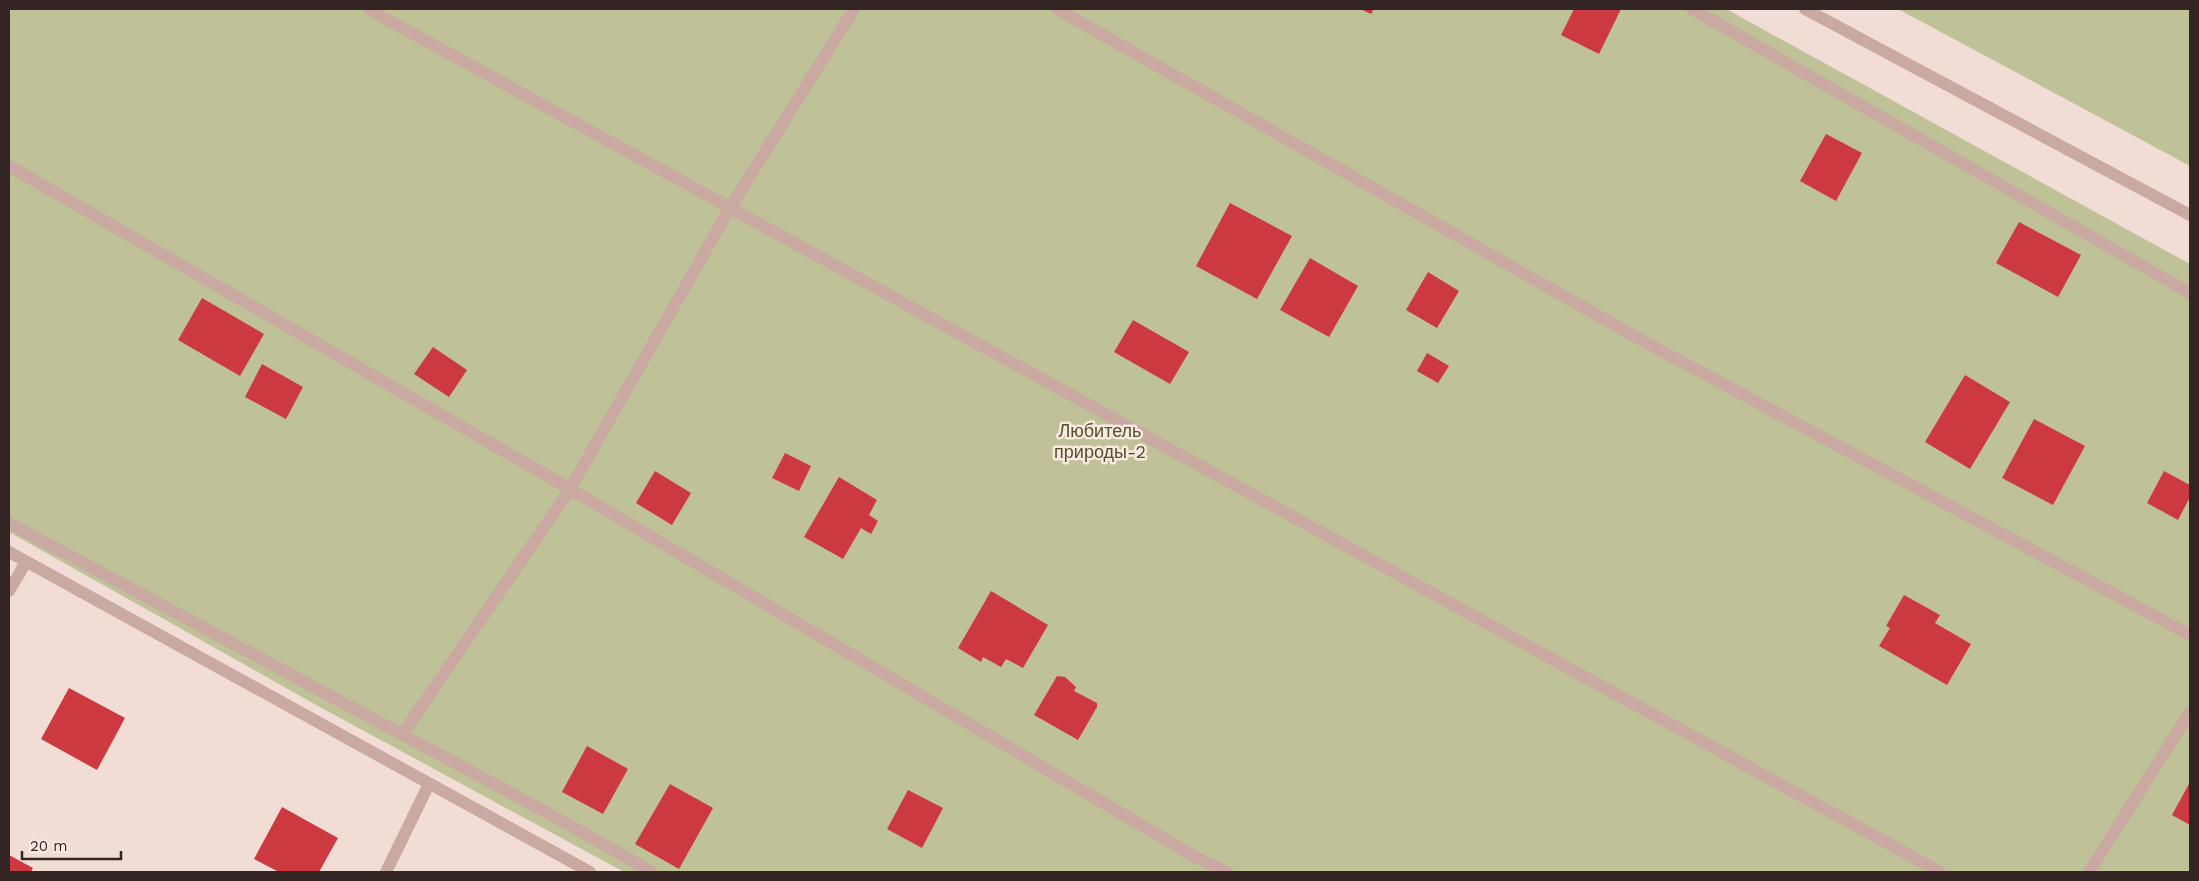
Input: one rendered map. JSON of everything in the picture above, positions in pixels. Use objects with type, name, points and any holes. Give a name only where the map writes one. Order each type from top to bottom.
[{"type":"street","points":[[368,9],[1940,872]]},
{"type":"street","points":[[402,735],[570,489],[730,208],[854,9]]},
{"type":"street","points":[[1057,9],[1642,341],[2190,635]]},
{"type":"street","points":[[1692,9],[2190,293]]},
{"type":"street","points":[[1805,9],[2190,215]]},
{"type":"street","points":[[9,166],[570,489],[1188,852],[1227,872]]},
{"type":"street","points":[[9,523],[652,872]]},
{"type":"street","points":[[9,552],[590,872]]},
{"type":"street","points":[[9,591],[26,562]]},
{"type":"street","points":[[2089,872],[2190,712]]},
{"type":"street","points":[[386,872],[429,784]]},
{"type":"green space","name":"Любитель природы-2","points":[[9,9],[1726,9],[2190,264],[2190,872],[624,872],[318,706],[9,532]]},
{"type":"green space","points":[[1898,9],[2190,9],[2190,166]]},
{"type":"building","points":[[1360,9],[1374,9],[1371,14]]},
{"type":"building","points":[[1574,9],[1621,9],[1599,54],[1561,35]]},
{"type":"building","points":[[1826,134],[1862,153],[1836,201],[1800,181]]},
{"type":"building","points":[[1230,203],[1292,236],[1257,299],[1196,266]]},
{"type":"building","points":[[2019,222],[2081,255],[2058,297],[1996,263]]},
{"type":"building","points":[[1310,258],[1358,286],[1329,337],[1280,310]]},
{"type":"building","points":[[1428,272],[1459,291],[1437,328],[1406,310]]},
{"type":"building","points":[[202,298],[264,334],[240,376],[178,340]]},
{"type":"building","points":[[1133,320],[1189,352],[1170,384],[1114,352]]},
{"type":"building","points":[[433,347],[467,370],[449,397],[414,374]]},
{"type":"building","points":[[1427,353],[1449,366],[1438,383],[1417,371]]},
{"type":"building","points":[[262,364],[303,387],[286,419],[245,397]]},
{"type":"building","points":[[1965,375],[2010,402],[1970,469],[1925,442]]},
{"type":"building","points":[[2034,419],[2085,446],[2053,505],[2002,478]]},
{"type":"building","points":[[785,453],[811,466],[799,491],[772,478]]},
{"type":"building","points":[[655,471],[691,493],[672,525],[636,503]]},
{"type":"building","points":[[2164,471],[2190,485],[2190,497],[2178,520],[2147,503]]},
{"type":"building","points":[[839,477],[877,500],[869,515],[878,521],[871,534],[861,528],[843,559],[804,537]]},
{"type":"building","points":[[991,591],[1048,625],[1023,668],[1006,659],[1001,667],[983,657],[981,662],[958,648]]},
{"type":"building","points":[[1904,595],[1940,615],[1935,623],[1971,644],[1947,685],[1879,646],[1890,628],[1886,626]]},
{"type":"building","points":[[1057,676],[1065,677],[1076,687],[1074,691],[1097,703],[1097,707],[1078,740],[1034,715]]},
{"type":"building","points":[[69,688],[125,718],[97,770],[41,739]]},
{"type":"building","points":[[587,746],[628,769],[603,814],[562,792]]},
{"type":"building","points":[[2190,782],[2190,825],[2172,815]]},
{"type":"building","points":[[670,784],[713,808],[679,869],[635,844]]},
{"type":"building","points":[[908,790],[943,808],[922,848],[887,829]]},
{"type":"building","points":[[282,807],[338,838],[319,872],[279,872],[254,859]]},
{"type":"building","points":[[9,855],[33,868],[31,872],[9,872]]}]
